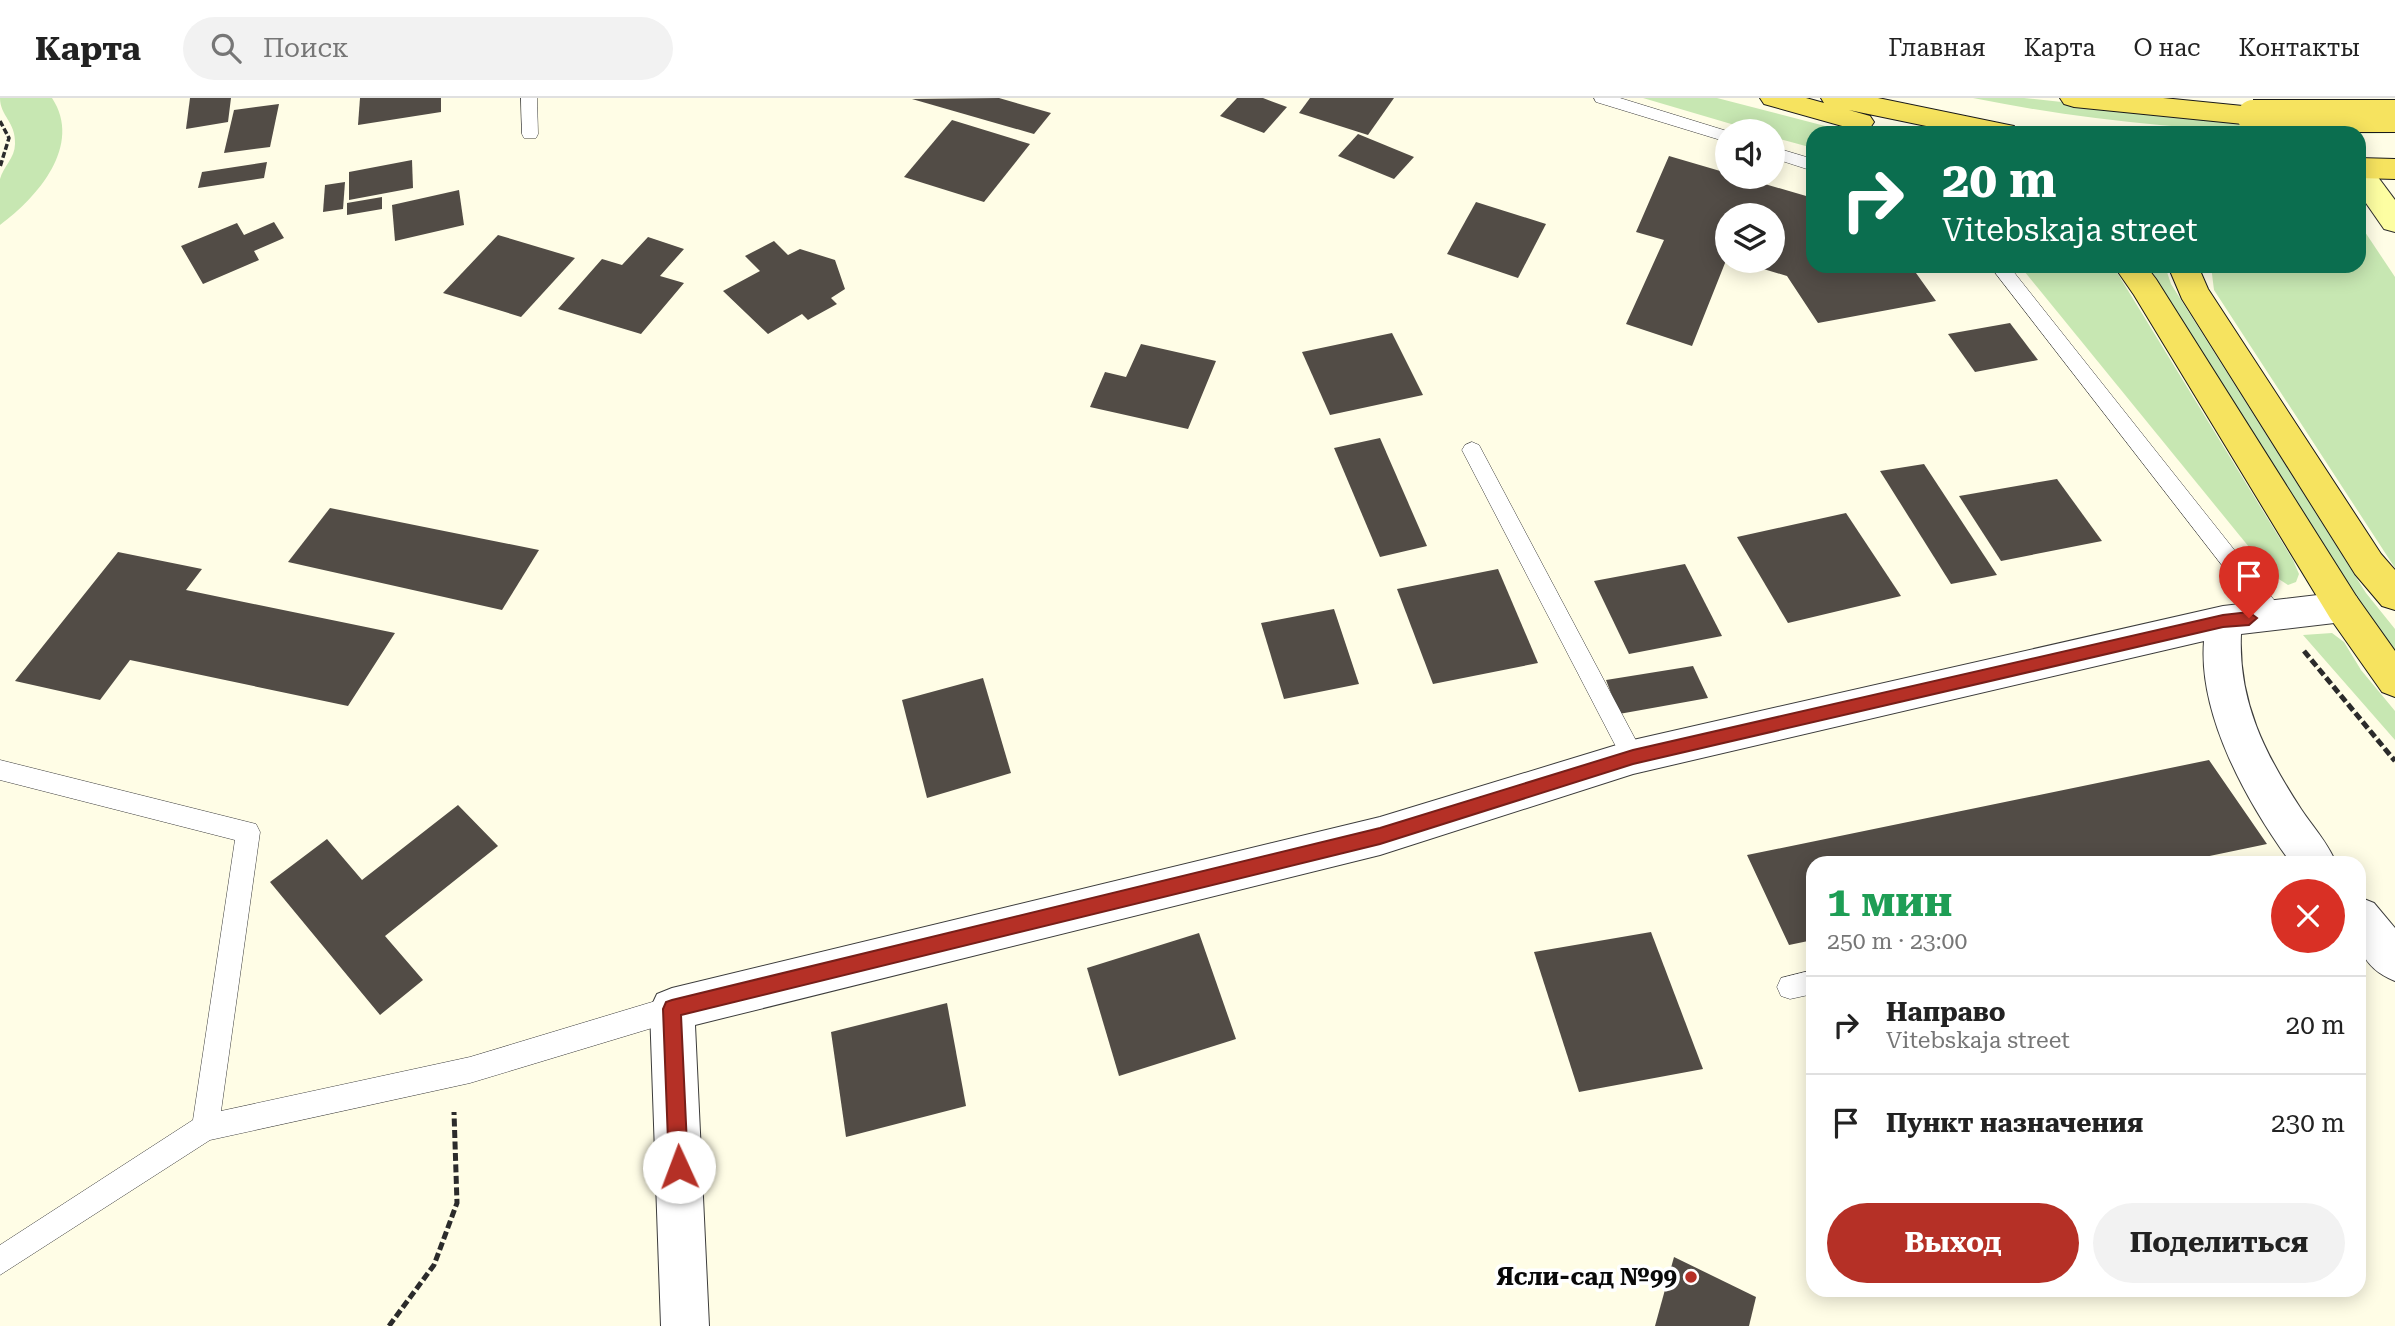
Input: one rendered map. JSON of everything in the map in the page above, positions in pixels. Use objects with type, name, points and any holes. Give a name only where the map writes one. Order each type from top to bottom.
[{"type":"main road","points":[[1774,98],[1878,126]]},
{"type":"main road","points":[[1835,98],[1970,126]]},
{"type":"main road","points":[[2074,98],[2253,116],[2387,113]]},
{"type":"main road","points":[[2305,98],[2326,126]]},
{"type":"main road","points":[[2370,170],[2395,222]]},
{"type":"main road","points":[[2134,273],[2343,607],[2395,681]]},
{"type":"main road","points":[[2186,273],[2193,291],[2368,565],[2395,594]]},
{"type":"street","points":[[685,1326],[672,1009],[1380,836],[1633,757],[2223,621],[2343,607]]},
{"type":"street","points":[[2223,621],[2222,675],[2235,722],[2261,777],[2310,856]]},
{"type":"street","points":[[2366,925],[2395,960]]},
{"type":"lane","points":[[529,98],[530,134]]},
{"type":"lane","points":[[1602,98],[1715,134]]},
{"type":"lane","points":[[1785,156],[1806,163]]},
{"type":"lane","points":[[2004,273],[2274,616]]},
{"type":"lane","points":[[1472,450],[1633,757]]},
{"type":"lane","points":[[0,770],[247,832],[205,1128]]},
{"type":"lane","points":[[0,1261],[205,1128],[470,1070],[672,1009]]},
{"type":"path","points":[[0,121],[9,138],[0,167]]},
{"type":"path","points":[[2274,616],[2395,761]]},
{"type":"path","points":[[389,1326],[433,1265],[457,1203],[453,1113],[470,1070]]},
{"type":"green space","points":[[0,98],[52,98],[60,116],[62,134],[52,169],[29,200],[0,225],[0,179],[13,154],[15,136],[2,110]]},
{"type":"green space","points":[[1643,98],[1717,98],[1825,126],[1806,126],[1806,146],[1785,140],[1785,119],[1715,119]]},
{"type":"green space","points":[[1973,98],[2024,98],[2273,125],[2395,123],[2395,133],[2366,134],[2366,126],[2173,126],[2025,108]]},
{"type":"green space","points":[[2366,234],[2395,277],[2395,568],[2214,290],[2212,273],[2366,273]]},
{"type":"green space","points":[[2026,273],[2117,273],[2299,574],[2296,582],[2288,585],[2271,574]]},
{"type":"green space","points":[[2150,273],[2167,273],[2171,284],[2366,593],[2395,629],[2395,655],[2352,593]]},
{"type":"green space","points":[[2332,633],[2344,642],[2361,670],[2395,711],[2395,740],[2303,635]]},
{"type":"building","points":[[190,98],[231,98],[228,122],[186,129]]},
{"type":"building","points":[[360,98],[441,98],[441,112],[358,125]]},
{"type":"building","points":[[999,98],[1051,113],[1034,134],[912,99]]},
{"type":"building","points":[[1237,98],[1263,98],[1287,107],[1264,133],[1220,116]]},
{"type":"building","points":[[1310,98],[1394,98],[1368,135],[1299,113]]},
{"type":"building","points":[[279,104],[270,147],[224,153],[234,110]]},
{"type":"building","points":[[952,120],[1030,144],[984,202],[904,177]]},
{"type":"building","points":[[1358,134],[1414,157],[1394,179],[1338,156]]},
{"type":"building","points":[[1669,156],[1715,169],[1715,189],[1782,189],[1806,196],[1806,273],[1916,273],[1936,301],[1818,323],[1787,276],[1777,273],[1785,273],[1785,203],[1715,203],[1715,273],[1721,273],[1692,346],[1626,324],[1664,240],[1636,232]]},
{"type":"building","points":[[412,160],[413,188],[349,200],[349,172]]},
{"type":"building","points":[[267,162],[264,178],[198,188],[202,172]]},
{"type":"building","points":[[345,182],[343,209],[323,212],[325,185]]},
{"type":"building","points":[[459,190],[464,225],[395,241],[392,205]]},
{"type":"building","points":[[382,197],[382,209],[347,215],[347,203]]},
{"type":"building","points":[[1476,202],[1546,224],[1518,278],[1447,254]]},
{"type":"building","points":[[274,222],[284,238],[254,251],[259,260],[203,284],[181,246],[237,223],[244,235]]},
{"type":"building","points":[[498,235],[575,258],[521,317],[443,293]]},
{"type":"building","points":[[648,237],[684,249],[660,276],[684,283],[641,334],[558,309],[602,259],[622,265]]},
{"type":"building","points":[[774,241],[788,255],[800,249],[835,260],[845,289],[831,298],[837,304],[808,320],[802,314],[768,334],[723,291],[760,271],[745,256]]},
{"type":"building","points":[[2010,323],[2038,360],[1975,372],[1948,334]]},
{"type":"building","points":[[1392,333],[1423,395],[1330,415],[1302,352]]},
{"type":"building","points":[[1141,344],[1216,361],[1188,429],[1090,407],[1105,372],[1126,377]]},
{"type":"building","points":[[1380,438],[1427,546],[1380,557],[1334,448]]},
{"type":"building","points":[[1924,464],[1997,575],[1951,584],[1880,471]]},
{"type":"building","points":[[2057,479],[2102,541],[2001,561],[1959,496]]},
{"type":"building","points":[[330,508],[539,550],[502,610],[288,562]]},
{"type":"building","points":[[1846,513],[1901,596],[1788,623],[1737,537]]},
{"type":"building","points":[[118,552],[202,569],[186,590],[395,633],[348,706],[130,660],[100,700],[15,681]]},
{"type":"building","points":[[1685,564],[1722,636],[1629,654],[1594,581]]},
{"type":"building","points":[[1498,569],[1538,663],[1433,684],[1397,589]]},
{"type":"building","points":[[1334,609],[1359,684],[1284,699],[1261,623]]},
{"type":"building","points":[[1693,666],[1708,698],[1619,714],[1606,680]]},
{"type":"building","points":[[983,678],[1011,773],[927,798],[902,700]]},
{"type":"building","points":[[2209,760],[2267,844],[2210,856],[1806,856],[1806,941],[1789,945],[1747,855]]},
{"type":"building","points":[[458,805],[498,846],[385,936],[423,980],[380,1015],[270,882],[327,839],[362,880]]},
{"type":"building","points":[[1651,932],[1703,1069],[1579,1092],[1534,952]]},
{"type":"building","points":[[1199,933],[1236,1039],[1119,1076],[1087,968]]},
{"type":"building","points":[[947,1003],[966,1106],[846,1137],[831,1032]]},
{"type":"building","name":"Ясли-сад №99","points":[[1674,1257],[1756,1297],[1749,1326],[1655,1326]]},
{"type":"place","name":"Ясли-сад №99","points":[[1691,1277]]},
{"type":"route","points":[[679,1167],[672,1009],[1380,836],[1633,757],[2223,621],[2249,618]]}]
